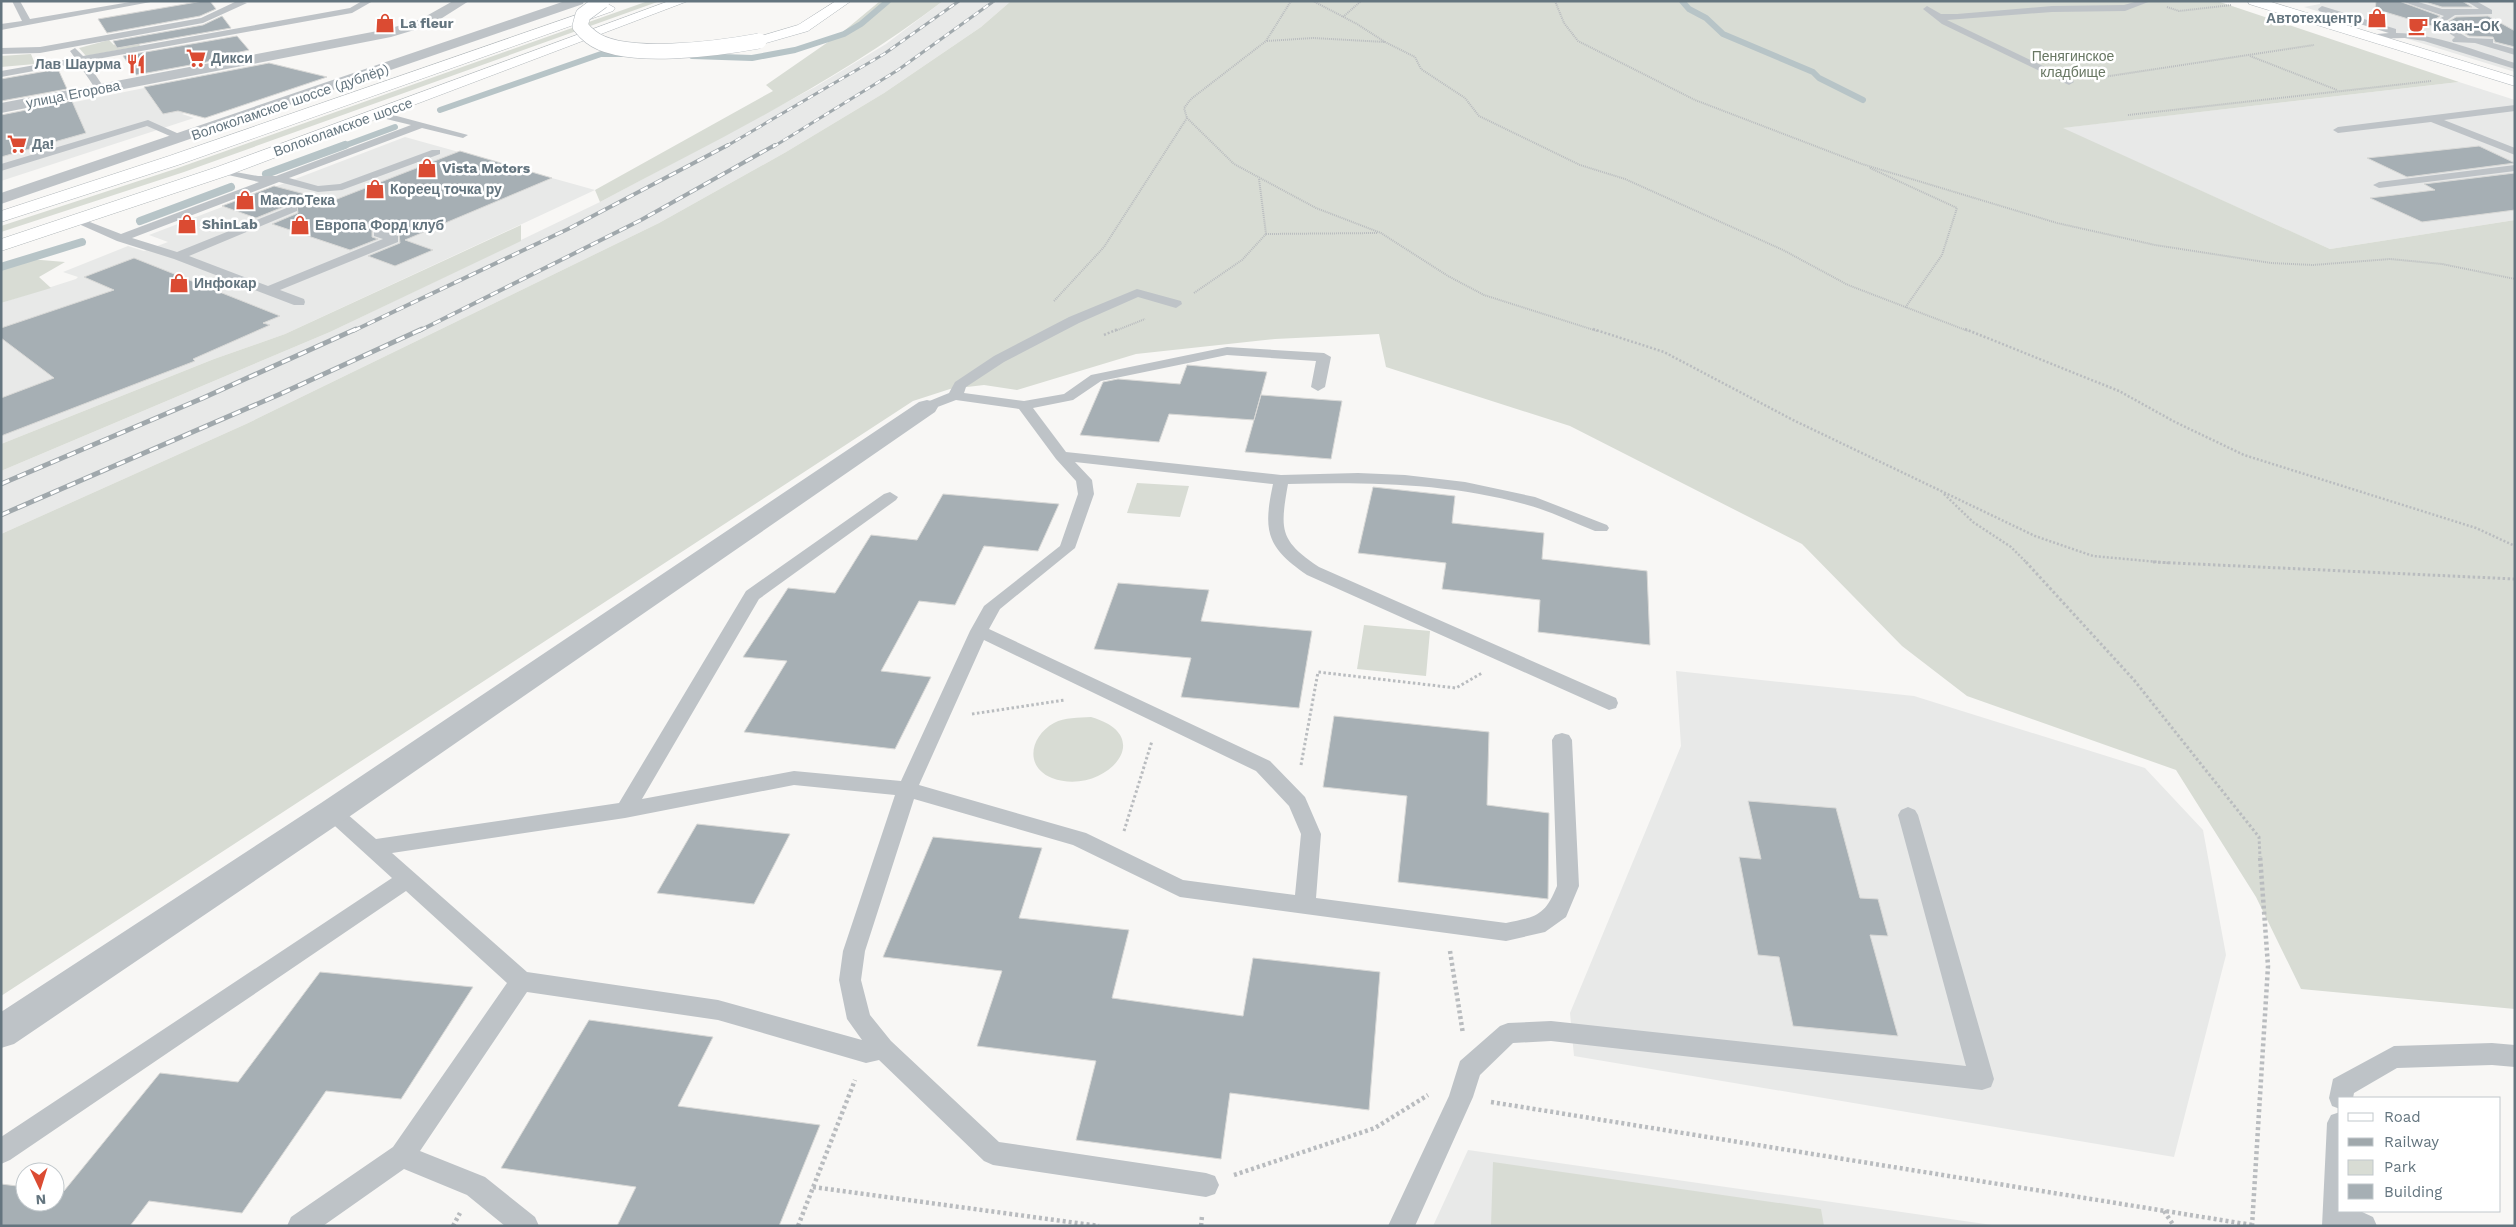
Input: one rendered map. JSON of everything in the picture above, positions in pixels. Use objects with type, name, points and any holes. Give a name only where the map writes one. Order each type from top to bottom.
[{"type":"main road","points":[[602,1],[583,15],[580,26],[587,35],[594,40],[616,46],[647,50],[683,50],[730,46],[759,41],[803,28],[845,1]]},
{"type":"main road","name":"Волоколамское шоссе","points":[[1,245],[78,222],[223,171],[682,1]]},
{"type":"main road","points":[[2254,1],[2515,82]]},
{"type":"main road","name":"Волоколамское шоссе","points":[[1,217],[175,160],[613,3]]},
{"type":"street","name":"улица Егорова","points":[[1,108],[391,32],[426,22],[463,1]]},
{"type":"street","name":"Волоколамское шоссе (дублёр)","points":[[1,199],[578,1]]},
{"type":"street","points":[[512,24],[613,3]]},
{"type":"street","points":[[1,1032],[332,812],[927,407]]},
{"type":"lane","points":[[16,1],[27,22]]},
{"type":"lane","points":[[1,27],[152,1]]},
{"type":"lane","points":[[1,51],[40,50],[203,20],[242,3],[241,1]]},
{"type":"lane","points":[[1,74],[352,10],[370,1]]},
{"type":"lane","points":[[1939,17],[2052,9],[2125,8],[2147,1]]},
{"type":"lane","points":[[2405,1],[2451,15],[2437,23],[2470,40],[2515,52]]},
{"type":"lane","points":[[2442,12],[2490,12],[2470,1]]},
{"type":"lane","points":[[2322,8],[2413,37]]},
{"type":"lane","points":[[1927,9],[1945,22],[2069,82]]},
{"type":"lane","points":[[2368,37],[2390,33],[2425,38],[2490,41]]},
{"type":"lane","points":[[2425,38],[2515,66]]},
{"type":"lane","points":[[70,44],[100,89]]},
{"type":"lane","points":[[2338,130],[2515,108]]},
{"type":"lane","points":[[378,114],[462,135]]},
{"type":"lane","points":[[2432,119],[2515,152]]},
{"type":"lane","points":[[1,168],[148,124],[183,138]]},
{"type":"lane","points":[[121,238],[421,125]]},
{"type":"lane","points":[[223,171],[258,179],[278,179],[318,189],[342,187],[436,152]]},
{"type":"lane","points":[[2379,185],[2515,168]]},
{"type":"lane","points":[[178,256],[293,209]]},
{"type":"lane","points":[[78,222],[178,256],[299,302]]},
{"type":"lane","points":[[269,290],[394,238],[378,233]]},
{"type":"lane","points":[[955,396],[960,385],[999,359],[1074,320],[1137,293],[1176,304]]},
{"type":"lane","points":[[927,407],[955,396],[1024,405],[1068,397],[1096,378],[1227,352],[1324,357],[1318,387]]},
{"type":"lane","points":[[1024,405],[1062,456],[1084,480],[1086,494],[1067,548],[993,606],[979,631],[907,789],[854,951],[850,980],[859,1020],[875,1050],[993,1153],[1206,1185]]},
{"type":"lane","points":[[1062,456],[1281,480],[1358,478],[1405,480],[1465,488],[1529,500],[1601,528]]},
{"type":"lane","points":[[1281,480],[1274,520],[1278,540],[1290,557],[1312,571],[1609,703]]},
{"type":"lane","points":[[625,810],[752,595],[890,497]]},
{"type":"lane","points":[[979,631],[1263,766],[1298,802],[1310,834],[1305,904]]},
{"type":"lane","points":[[370,848],[625,810],[794,778],[907,789],[1078,839],[1180,888],[1305,904],[1446,926],[1506,932],[1537,926],[1558,911],[1568,886],[1562,740]]},
{"type":"lane","points":[[332,812],[370,848],[521,981],[718,1010],[875,1050]]},
{"type":"lane","points":[[1401,1226],[1461,1097],[1469,1069],[1508,1033],[1551,1031],[1982,1079],[1908,815]]},
{"type":"lane","points":[[1,1152],[406,880]]},
{"type":"lane","points":[[300,1226],[402,1156],[521,981]]},
{"type":"lane","points":[[2341,1097],[2342,1087],[2394,1057],[2492,1054],[2515,1056]]},
{"type":"lane","points":[[402,1156],[476,1186],[526,1226]]},
{"type":"lane","points":[[2338,1162],[2335,1220],[2364,1226]]},
{"type":"path","points":[[1291,1],[1266,41],[1191,99],[1184,108],[1187,118],[1234,164],[1316,208],[1381,233],[1448,276],[1484,295],[1664,352],[1794,420],[1941,492],[2035,536],[2093,556],[2162,563],[2515,579]]},
{"type":"path","points":[[1314,1],[1415,58],[1422,69],[1464,98],[1479,116],[1580,165],[1625,179],[1783,250],[1848,285],[2037,357],[2119,391],[2175,422],[2244,455],[2476,528],[2515,546]]},
{"type":"path","points":[[1343,17],[1361,1]]},
{"type":"path","points":[[1555,1],[1564,23],[1578,41],[1600,54],[1695,100],[1862,164],[1957,208],[1942,255],[1905,308]]},
{"type":"path","points":[[2164,6],[2179,11],[2234,5]]},
{"type":"path","points":[[1266,41],[1313,38],[1385,42]]},
{"type":"path","points":[[2069,82],[2322,44]]},
{"type":"path","points":[[2248,56],[2338,90]]},
{"type":"path","points":[[2128,115],[2338,90],[2432,81]]},
{"type":"path","points":[[1048,307],[1066,290],[1104,247],[1187,118]]},
{"type":"path","points":[[1862,164],[2057,222],[2155,245],[2271,263],[2313,265],[2390,259],[2424,262],[2515,279]]},
{"type":"path","points":[[1266,234],[1381,233]]},
{"type":"path","points":[[1461,1097],[2252,1225],[2268,966],[2259,837],[2134,680],[2058,594],[2011,547],[1973,522],[1941,492]]},
{"type":"path","points":[[1294,798],[1318,672],[1456,688],[1509,658]]},
{"type":"path","points":[[939,719],[1110,694]]},
{"type":"path","points":[[1116,858],[1160,717]]},
{"type":"path","points":[[1201,1226],[1206,1185],[1375,1128],[1469,1069],[1446,926]]},
{"type":"path","points":[[798,1226],[813,1187],[875,1050]]},
{"type":"path","points":[[813,1187],[1099,1226]]},
{"type":"path","points":[[2164,1211],[2174,1226]]},
{"type":"shaded area","points":[[943,1],[1011,1],[981,27],[884,93],[786,152],[659,223],[246,424],[1,534],[1,471],[330,332],[600,202],[815,87],[886,44]]},
{"type":"shaded area","points":[[2320,1],[2515,1],[2515,72],[2304,7],[2320,4]]},
{"type":"shaded area","points":[[2459,82],[2515,100],[2515,220],[2330,249],[2061,128]]},
{"type":"shaded area","points":[[154,86],[198,108],[182,114],[194,118],[1,181],[1,117]]},
{"type":"shaded area","points":[[405,137],[595,190],[285,334],[214,359],[1,444],[1,303],[76,279],[78,277],[63,272],[128,246],[144,251],[168,242],[149,235]]},
{"type":"shaded area","points":[[1676,671],[1914,696],[2145,768],[2203,830],[2226,955],[2174,1157],[1574,1056],[1570,1013],[1681,746]]},
{"type":"shaded area","points":[[1468,1150],[1999,1226],[1433,1226]]},
{"type":"green space","points":[[648,1],[660,1],[184,172],[1,232],[1,226],[175,169]]},
{"type":"green space","points":[[880,1],[943,1],[903,30],[819,84],[732,133],[600,202],[595,190],[773,91],[766,85],[844,31]]},
{"type":"green space","name":"Пенягинское кладбище","points":[[1011,1],[2217,1],[2459,82],[2063,128],[2330,249],[2515,220],[2515,1009],[2301,989],[2256,897],[2176,770],[1967,696],[1902,646],[1802,544],[1570,426],[1386,367],[1379,334],[1275,339],[1136,354],[1017,390],[984,385],[950,389],[913,401],[1,996],[1,534],[246,424],[659,223],[786,152],[884,93],[981,27]]},
{"type":"green space","points":[[109,40],[114,45],[137,41],[140,46],[86,56],[79,48]]},
{"type":"green space","points":[[31,54],[35,64],[1,67],[1,56]]},
{"type":"green space","points":[[521,225],[521,241],[330,332],[1,471],[1,444],[214,359],[285,334]]},
{"type":"green space","points":[[29,259],[65,262],[39,277],[51,288],[1,303],[1,268]]},
{"type":"green space","points":[[1137,483],[1189,486],[1180,517],[1127,513]]},
{"type":"green space","points":[[1364,625],[1430,631],[1426,676],[1357,669]]},
{"type":"green space","points":[[1091,717],[1111,726],[1121,738],[1123,750],[1116,762],[1105,772],[1089,779],[1071,782],[1052,778],[1043,773],[1037,767],[1034,751],[1035,743],[1046,729],[1058,721]]},
{"type":"green space","points":[[1493,1162],[1821,1209],[1824,1226],[1491,1226]]},
{"type":"building","points":[[210,1],[216,9],[200,16],[107,33],[98,19]]},
{"type":"building","points":[[2376,1],[2399,1],[2440,16],[2431,22],[2435,27],[2375,9]]},
{"type":"building","points":[[2422,1],[2462,1],[2472,7],[2442,7]]},
{"type":"building","points":[[222,16],[231,28],[117,48],[113,41],[203,25]]},
{"type":"building","points":[[2488,16],[2515,31],[2515,47],[2495,42],[2493,37],[2469,36],[2446,23],[2456,17]]},
{"type":"building","points":[[237,36],[249,50],[231,54],[239,56],[136,75],[123,56]]},
{"type":"building","points":[[269,63],[327,77],[205,118],[178,111],[163,114],[144,87]]},
{"type":"building","points":[[58,69],[67,89],[1,101],[1,79]]},
{"type":"building","points":[[72,101],[86,133],[1,157],[1,115]]},
{"type":"building","points":[[2479,146],[2515,163],[2407,177],[2367,158]]},
{"type":"building","points":[[460,151],[552,178],[405,240],[433,250],[395,266],[368,256],[400,243],[399,234],[379,227],[372,230],[372,237],[378,239],[350,250],[272,224],[298,213],[297,205],[288,205],[256,218],[222,206],[274,186],[332,201]]},
{"type":"building","points":[[2515,173],[2515,210],[2422,222],[2370,198],[2435,190],[2424,184]]},
{"type":"building","points":[[134,258],[280,316],[263,323],[270,325],[193,359],[195,361],[1,436],[1,398],[54,378],[1,338],[1,328],[114,290],[84,277]]},
{"type":"building","points":[[1187,365],[1267,372],[1254,420],[1169,414],[1159,442],[1080,435],[1103,382],[1118,379],[1180,384]]},
{"type":"building","points":[[1261,395],[1342,401],[1331,459],[1245,452]]},
{"type":"building","points":[[1373,487],[1455,496],[1452,523],[1544,533],[1542,559],[1647,571],[1650,645],[1538,632],[1540,600],[1442,589],[1446,563],[1358,553]]},
{"type":"building","points":[[943,494],[1059,504],[1038,551],[984,546],[955,605],[919,601],[881,671],[931,677],[895,749],[744,732],[787,661],[743,657],[788,588],[835,593],[871,535],[917,540]]},
{"type":"building","points":[[1118,583],[1209,590],[1201,621],[1312,631],[1299,708],[1181,697],[1191,658],[1094,649]]},
{"type":"building","points":[[1334,716],[1489,732],[1487,805],[1549,813],[1548,899],[1398,882],[1407,796],[1323,787]]},
{"type":"building","points":[[1748,801],[1836,808],[1860,898],[1878,899],[1888,936],[1870,935],[1898,1036],[1793,1026],[1779,957],[1758,955],[1739,857],[1761,859]]},
{"type":"building","points":[[697,824],[790,834],[754,904],[657,893]]},
{"type":"building","points":[[933,837],[1042,848],[1019,918],[1129,930],[1112,998],[1243,1016],[1253,958],[1380,972],[1369,1110],[1230,1093],[1221,1159],[1076,1140],[1096,1061],[977,1046],[1002,971],[883,957]]},
{"type":"building","points":[[320,972],[473,987],[401,1099],[326,1091],[242,1213],[149,1201],[130,1226],[1,1226],[1,1184],[15,1186],[15,1212],[65,1212],[65,1190],[160,1073],[238,1082]]},
{"type":"building","points":[[589,1020],[713,1037],[678,1106],[820,1125],[779,1226],[617,1226],[636,1187],[501,1168]]},
{"type":"waterway","points":[[692,56],[752,58],[795,50],[844,34],[861,24],[888,1]]},
{"type":"waterway","points":[[1682,1],[1689,9],[1706,18],[1723,34],[1813,72],[1819,78],[1863,100]]},
{"type":"waterway","points":[[440,110],[601,54],[628,54]]},
{"type":"waterway","points":[[341,147],[395,127]]},
{"type":"waterway","points":[[266,174],[345,145]]},
{"type":"waterway","points":[[140,221],[231,187]]},
{"type":"waterway","points":[[1,267],[82,242]]},
{"type":"railway","points":[[725,147],[884,54],[959,1]]},
{"type":"railway","points":[[773,147],[898,70],[994,1]]},
{"type":"railway","points":[[353,331],[568,229],[728,145]]},
{"type":"railway","points":[[419,331],[641,220],[775,145]]},
{"type":"railway","points":[[1,484],[203,398],[356,329]]},
{"type":"railway","points":[[1,515],[278,395],[422,329]]},
{"type":"place","name":"Автотехцентр","points":[[2377,18]]},
{"type":"place","name":"La fleur","points":[[385,23]]},
{"type":"place","name":"Казан-ОК","points":[[2418,26]]},
{"type":"place","name":"Дикси","points":[[196,58]]},
{"type":"place","name":"Лав Шаурма","points":[[136,64]]},
{"type":"place","name":"Да!","points":[[17,144]]},
{"type":"place","name":"Vista Motors","points":[[427,168]]},
{"type":"place","name":"Кореец точка ру","points":[[375,189]]},
{"type":"place","name":"МаслоТека","points":[[245,200]]},
{"type":"place","name":"ShinLab","points":[[187,224]]},
{"type":"place","name":"Европа Форд клуб","points":[[300,225]]},
{"type":"place","name":"Инфокар","points":[[179,283]]}]
